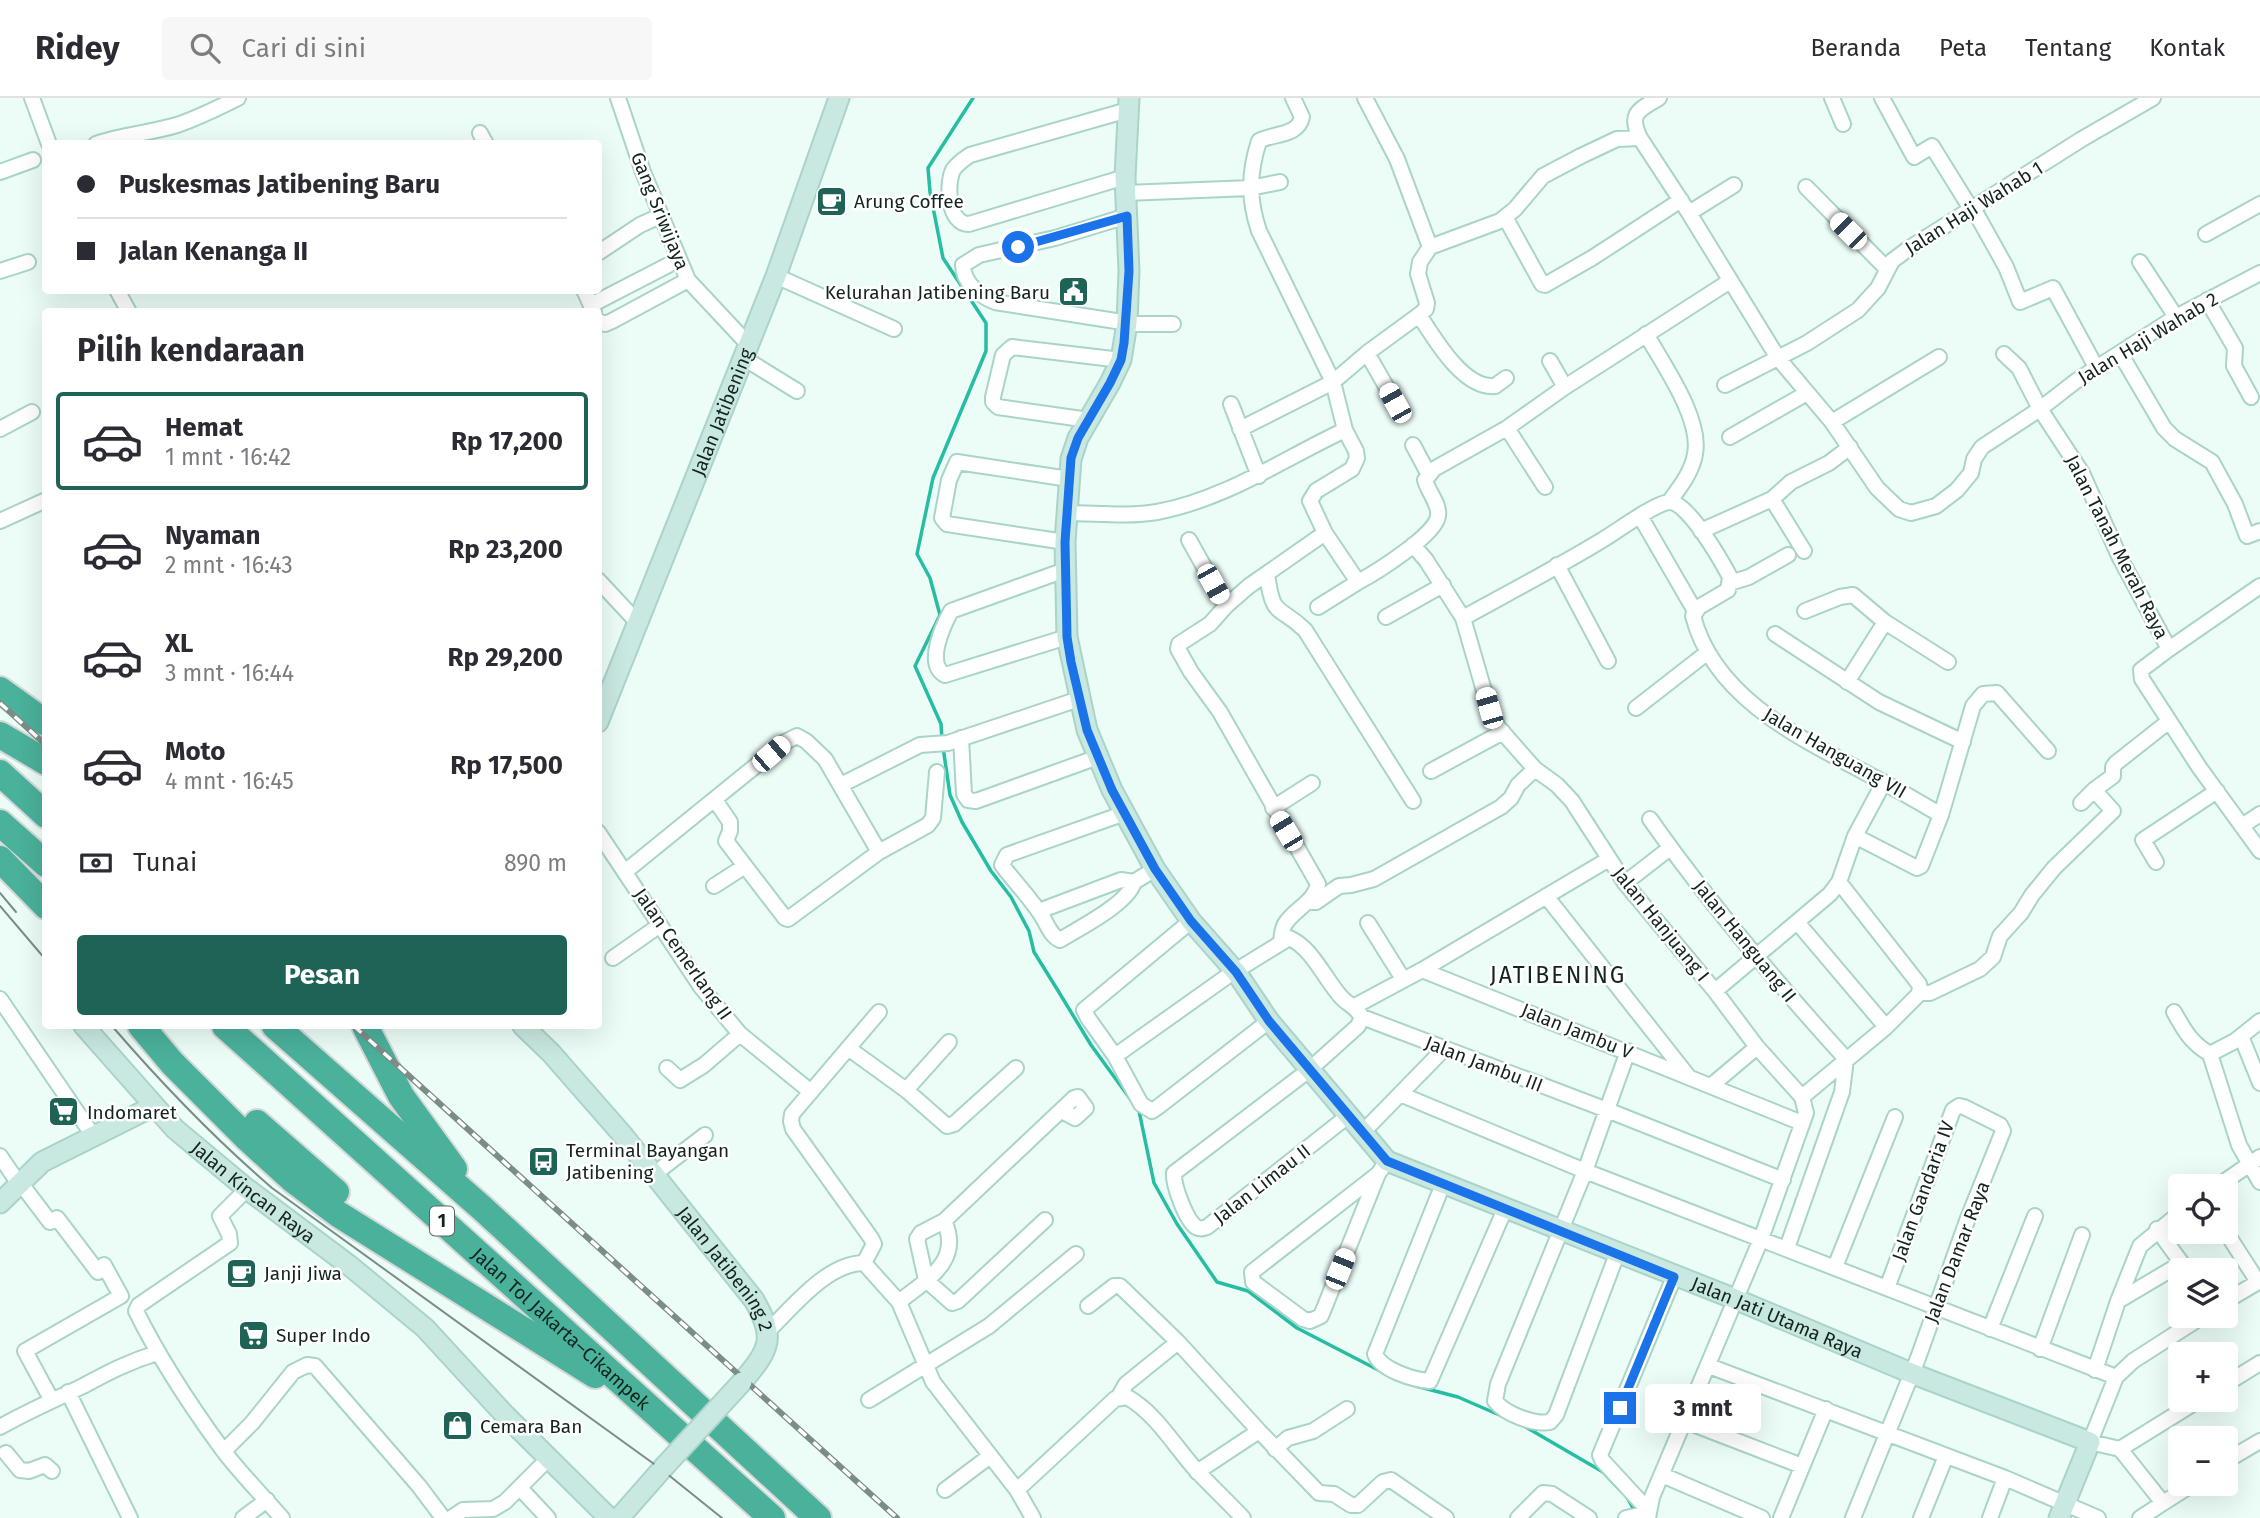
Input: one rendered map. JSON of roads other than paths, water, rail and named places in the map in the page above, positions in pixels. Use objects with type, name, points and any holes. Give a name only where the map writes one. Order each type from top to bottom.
[{"type":"highway","points":[[0,690],[42,720]]},
{"type":"highway","points":[[0,735],[42,760]]},
{"type":"highway","points":[[0,774],[42,811]]},
{"type":"highway","points":[[0,823],[42,860]]},
{"type":"highway","points":[[0,859],[42,902]]},
{"type":"highway","points":[[0,885],[42,922]]},
{"type":"highway","points":[[144,1029],[172,1063],[248,1139],[293,1180],[338,1214],[659,1416]]},
{"type":"highway","points":[[163,1029],[261,1127],[450,1283]]},
{"type":"highway","name":"Jalan Tol Jakarta–Cikampek","points":[[228,1029],[772,1518]]},
{"type":"highway","name":"Jalan Tol Jakarta–Cikampek","points":[[278,1029],[483,1209],[612,1331],[818,1518]]},
{"type":"highway","points":[[367,1029],[401,1096],[483,1209]]},
{"type":"main road","name":"Jalan Jatibening","points":[[602,712],[776,276],[839,98]]},
{"type":"main road","name":"Jalan Jati Utama Raya","points":[[1128,104],[1125,185],[1129,271],[1127,323],[1121,360],[1078,438],[1071,458],[1065,542],[1067,637],[1079,699],[1112,790],[1155,869],[1191,921],[1236,972],[1269,1021],[1363,1132],[1382,1167],[1443,1184],[1735,1299],[1911,1373],[2090,1442]]},
{"type":"main road","name":"Jalan Kincan Raya","points":[[87,1029],[175,1129],[247,1189],[350,1266],[425,1328],[548,1459],[618,1516]]},
{"type":"main road","name":"Jalan Jatibening 2","points":[[526,1029],[621,1133],[754,1300],[768,1331],[763,1354],[742,1382],[618,1516]]},
{"type":"main road","points":[[0,1203],[22,1187],[43,1162],[154,1107]]},
{"type":"main road","points":[[2062,1511],[2090,1442]]},
{"type":"street","points":[[32,98],[48,140]]},
{"type":"street","name":"Gang Sriwijaya","points":[[618,98],[660,216],[688,280],[745,350],[797,391]]},
{"type":"street","points":[[1293,98],[1302,121],[1285,134],[1260,139],[1251,164],[1253,214],[1333,382],[1345,430],[1356,451],[1357,458],[1352,468],[1316,491],[1310,501],[1325,533],[1358,582]]},
{"type":"street","points":[[1365,98],[1397,159],[1430,247]]},
{"type":"street","points":[[1659,98],[1638,111],[1634,118],[1634,126],[1640,138],[1778,358],[1850,447],[1829,463],[1791,482],[1772,499],[1701,531]]},
{"type":"street","points":[[1832,98],[1843,124]]},
{"type":"street","points":[[1882,98],[1914,157],[1932,146],[2006,267],[2020,302],[2053,288],[2097,369]]},
{"type":"street","name":"Jalan Haji Wahab 1","points":[[1725,385],[1837,325],[1873,296],[1892,261],[1908,249],[2082,139],[2153,98]]},
{"type":"street","points":[[108,140],[175,125],[205,115],[238,99]]},
{"type":"street","points":[[1128,104],[970,155],[952,174],[950,189],[953,213],[957,220],[968,224],[1125,185],[1250,188],[1280,182]]},
{"type":"street","points":[[1240,429],[1333,382],[1426,309],[1427,303],[1418,274],[1420,262],[1430,247],[1505,217],[1543,176],[1617,139],[1640,138]]},
{"type":"street","points":[[0,172],[33,160]]},
{"type":"street","points":[[1689,213],[1734,185]]},
{"type":"street","points":[[1806,187],[1887,268]]},
{"type":"street","points":[[1505,217],[1545,285],[1681,200]]},
{"type":"street","points":[[2206,234],[2260,204]]},
{"type":"street","points":[[602,250],[640,225],[660,216]]},
{"type":"street","points":[[1127,216],[1055,238],[979,256],[963,265],[963,271],[972,287],[995,302],[1127,323],[1173,324]]},
{"type":"street","points":[[592,308],[678,260]]},
{"type":"street","points":[[0,271],[28,262]]},
{"type":"street","points":[[2140,262],[2176,317]]},
{"type":"street","name":"Jalan Haji Wahab 2","points":[[1850,447],[1877,488],[1899,509],[1911,513],[1936,506],[1957,490],[1971,473],[1974,458],[1982,447],[2040,409],[2076,381],[2176,317],[2260,273]]},
{"type":"street","points":[[776,276],[894,328]]},
{"type":"street","points":[[602,323],[612,321],[688,280]]},
{"type":"street","points":[[1318,607],[1429,532],[1439,516],[1425,480],[1434,469],[1507,428],[1564,387],[1730,281]]},
{"type":"street","points":[[2207,300],[2235,348],[2234,366],[2251,397]]},
{"type":"street","points":[[1419,315],[1444,352],[1475,381],[1483,386],[1495,386],[1506,378]]},
{"type":"street","points":[[1463,618],[1669,502],[1686,478],[1696,451],[1695,433],[1680,395],[1646,334]]},
{"type":"street","points":[[1089,420],[998,407],[993,402],[993,397],[1003,355],[1012,347],[1121,360]]},
{"type":"street","points":[[1367,353],[1399,409]]},
{"type":"street","points":[[2120,353],[2164,428],[2175,439],[2212,462],[2235,504],[2247,536],[2260,531]]},
{"type":"street","name":"Jalan Tanah Merah Raya","points":[[2004,354],[2019,368],[2040,409],[2082,473],[2120,558],[2169,649],[2141,670],[2141,679],[2168,722],[2260,851]]},
{"type":"street","points":[[1832,422],[1938,357]]},
{"type":"street","points":[[1550,361],[1564,387]]},
{"type":"street","points":[[1730,437],[1807,393]]},
{"type":"street","points":[[1231,404],[1259,476]]},
{"type":"street","points":[[0,429],[32,412]]},
{"type":"street","points":[[1507,428],[1545,487]]},
{"type":"street","points":[[1066,513],[1142,514],[1160,511],[1221,492],[1259,476],[1345,430]]},
{"type":"street","points":[[1413,445],[1429,475]]},
{"type":"street","points":[[1065,542],[947,524],[942,518],[948,480],[957,462],[1069,479]]},
{"type":"street","points":[[1772,499],[1804,551]]},
{"type":"street","points":[[0,521],[42,502]]},
{"type":"street","points":[[1669,502],[1681,507],[1718,555],[1730,577],[1729,587]]},
{"type":"street","name":"Jalan Hanguang VII","points":[[1640,516],[1695,611],[1693,616],[1708,652],[1725,677],[1746,698],[1773,720],[1814,745],[1941,815]]},
{"type":"street","points":[[1281,941],[1286,922],[1317,891],[1318,884],[1220,712],[1178,649],[1179,644],[1210,624],[1226,606],[1325,533]]},
{"type":"street","points":[[1189,540],[1226,606]]},
{"type":"street","name":"Jalan Hanjuang I","points":[[1413,545],[1443,585],[1463,618],[1489,708],[1503,732],[1535,769],[1557,785],[1572,801],[1625,883],[1757,1046],[1802,1097]]},
{"type":"street","points":[[1695,611],[1729,587],[1788,555]]},
{"type":"street","points":[[1558,565],[1608,662]]},
{"type":"street","points":[[1065,570],[957,607],[949,614],[936,653],[936,665],[942,674],[1067,637]]},
{"type":"street","points":[[1267,574],[1273,603],[1278,611],[1305,630],[1413,801]]},
{"type":"street","points":[[602,584],[638,623]]},
{"type":"street","points":[[1386,617],[1443,585]]},
{"type":"street","points":[[2169,649],[2260,586]]},
{"type":"street","points":[[1805,611],[1840,597],[1853,595],[1885,622],[1948,662]]},
{"type":"street","points":[[1847,682],[1885,622]]},
{"type":"street","points":[[1775,634],[1879,702],[1963,742]]},
{"type":"street","points":[[1636,708],[1708,652]]},
{"type":"street","points":[[1855,836],[1917,868],[1923,864],[1941,815],[1973,706],[1983,694],[1997,692],[2048,751]]},
{"type":"street","points":[[841,785],[920,745],[948,741],[1079,699]]},
{"type":"street","points":[[2081,803],[2102,782],[2113,776],[2116,762],[2168,722]]},
{"type":"street","points":[[1431,771],[1503,732]]},
{"type":"street","points":[[626,871],[785,742],[797,736],[807,741],[825,759],[879,852]]},
{"type":"street","points":[[948,741],[964,794],[968,800],[976,801],[1098,757]]},
{"type":"street","points":[[1307,901],[1316,902],[1345,884],[1351,886],[1374,879],[1501,807],[1535,769]]},
{"type":"street","points":[[715,800],[730,822],[726,841],[788,919],[879,852],[928,825],[933,818],[937,772]]},
{"type":"street","points":[[1715,991],[1830,894],[1839,882],[1855,836],[1884,782]]},
{"type":"street","points":[[1273,808],[1312,783]]},
{"type":"street","points":[[1919,991],[1930,993],[1959,980],[1980,969],[1993,957],[2000,936],[2021,913],[2054,868],[2113,811],[2094,790]]},
{"type":"street","points":[[2156,862],[2143,840],[2217,792]]},
{"type":"street","points":[[1125,813],[1007,855],[1002,865],[1039,911],[1054,938],[1060,940],[1130,892],[1133,882]]},
{"type":"street","points":[[2242,826],[2260,814]]},
{"type":"street","name":"Jalan Hanguang II","points":[[1650,819],[1757,956],[1846,1059]]},
{"type":"street","name":"Jalan Cemerlang II","points":[[602,838],[701,987],[740,1034],[811,1092]]},
{"type":"street","points":[[1625,883],[1670,848]]},
{"type":"street","points":[[1358,1012],[1403,979],[1609,859]]},
{"type":"street","points":[[714,886],[745,866]]},
{"type":"street","points":[[1039,911],[1121,880],[1133,882],[1155,869]]},
{"type":"street","points":[[1674,1277],[1600,1455],[1641,1515],[1662,1475],[1761,1238],[1806,1113],[1802,1097],[1886,1027],[1919,991],[1919,984],[1839,882]]},
{"type":"street","points":[[1546,896],[1689,1077]]},
{"type":"street","points":[[1191,921],[1084,1010],[1115,1056],[1141,1104],[1152,1111],[1269,1021]]},
{"type":"street","points":[[1797,922],[1886,1027]]},
{"type":"street","points":[[1368,923],[1403,979]]},
{"type":"street","points":[[613,958],[660,925]]},
{"type":"street","points":[[1115,1056],[1289,938],[1296,941],[1344,1000],[1358,1012],[1358,1026],[1309,1070]]},
{"type":"street","name":"Jalan Jambu V","points":[[1422,970],[1802,1123]]},
{"type":"street","points":[[0,999],[94,1137]]},
{"type":"street","points":[[864,1263],[874,1244],[871,1238],[793,1129],[791,1121],[792,1114],[879,1012]]},
{"type":"street","name":"Jalan Jambu III","points":[[1358,1012],[1443,1050],[1608,1110],[1783,1180]]},
{"type":"street","points":[[2174,1012],[2187,1036],[2210,1054],[2239,1145],[2255,1161],[2260,1182]]},
{"type":"street","points":[[2210,1054],[2260,1021]]},
{"type":"street","points":[[667,1068],[680,1080],[704,1065],[740,1034]]},
{"type":"street","points":[[2241,1036],[2260,1083]]},
{"type":"street","points":[[906,1090],[949,1042]]},
{"type":"street","points":[[1712,1085],[1757,1046]]},
{"type":"street","points":[[848,1048],[906,1090],[947,1126],[954,1124],[1016,1068]]},
{"type":"street","points":[[1363,1132],[1443,1050]]},
{"type":"street","points":[[1617,1254],[1556,1415],[1550,1422],[1542,1423],[1499,1406],[1495,1401],[1495,1394],[1585,1171],[1628,1051]]},
{"type":"street","points":[[1787,1248],[1842,1092],[1846,1059]]},
{"type":"street","name":"Jalan Limau II","points":[[1309,1070],[1174,1173],[1175,1189],[1195,1227],[1207,1227],[1348,1116]]},
{"type":"street","points":[[1400,1094],[1585,1171],[2116,1377]]},
{"type":"street","name":"Jalan Gandaria IV","points":[[1887,1288],[1953,1110],[1959,1106],[1964,1107],[2000,1125],[2003,1131]]},
{"type":"street","points":[[1045,1220],[955,1302],[948,1302],[926,1280],[917,1237],[944,1221],[1062,1111]]},
{"type":"street","points":[[1835,1267],[1895,1117]]},
{"type":"street","name":"Jalan Damar Raya","points":[[1853,1518],[2003,1131]]},
{"type":"street","points":[[653,1175],[705,1135]]},
{"type":"street","points":[[0,1156],[50,1222],[57,1218],[98,1272],[104,1265],[121,1296],[25,1351],[51,1399]]},
{"type":"street","points":[[2236,1174],[2255,1161]]},
{"type":"street","points":[[1382,1167],[1321,1316],[1311,1321],[1303,1319],[1253,1282],[1252,1272],[1382,1167]]},
{"type":"street","points":[[1443,1184],[1375,1354],[1378,1361],[1387,1367],[1430,1381],[1505,1209]]},
{"type":"street","points":[[247,1189],[220,1216],[229,1234],[230,1243],[137,1307],[136,1311],[157,1353],[223,1451],[282,1518]]},
{"type":"street","points":[[1990,1329],[2035,1216]]},
{"type":"street","points":[[899,1302],[942,1266],[948,1251],[948,1229],[944,1221]]},
{"type":"street","points":[[2095,1370],[2140,1246],[2168,1221]]},
{"type":"street","points":[[2157,1229],[2178,1258]]},
{"type":"street","points":[[2040,1349],[2082,1234]]},
{"type":"street","points":[[2234,1244],[2259,1281],[2238,1294]]},
{"type":"street","points":[[869,1400],[989,1326],[1076,1254]]},
{"type":"street","points":[[864,1263],[899,1302],[933,1382],[1017,1489],[1033,1518]]},
{"type":"street","points":[[768,1331],[825,1277],[842,1267],[864,1263]]},
{"type":"street","points":[[2118,1301],[2168,1276]]},
{"type":"street","points":[[1088,1306],[1114,1286],[1120,1286],[1178,1342],[1275,1449],[1319,1493],[1334,1494],[1351,1505],[1358,1505],[1383,1482],[1391,1480],[1446,1518]]},
{"type":"street","points":[[2163,1503],[2120,1449],[2090,1442],[2116,1377],[2133,1361],[2184,1328]]},
{"type":"street","points":[[1017,1489],[1118,1398],[1126,1384],[1178,1342]]},
{"type":"street","points":[[0,1427],[122,1364],[157,1353]]},
{"type":"street","points":[[2238,1377],[2260,1363]]},
{"type":"street","points":[[223,1451],[252,1423],[293,1372],[307,1365],[315,1366],[419,1486],[443,1518]]},
{"type":"street","points":[[1709,1366],[2005,1478],[2062,1511],[2098,1518]]},
{"type":"street","points":[[68,1392],[130,1518]]},
{"type":"street","points":[[1118,1398],[1126,1396],[1142,1408],[1243,1518]]},
{"type":"street","points":[[1275,1449],[1289,1438],[1313,1431],[1348,1409]]},
{"type":"street","points":[[1781,1518],[1826,1409]]},
{"type":"street","points":[[2120,1449],[2180,1412]]},
{"type":"street","points":[[1685,1420],[1802,1466]]},
{"type":"street","points":[[1198,1472],[1259,1431]]},
{"type":"street","points":[[2238,1454],[2260,1441]]},
{"type":"street","points":[[2,1451],[20,1470],[29,1471],[45,1465],[52,1471]]},
{"type":"street","points":[[1922,1518],[1946,1455]]},
{"type":"street","points":[[945,1490],[990,1456]]},
{"type":"street","points":[[451,1518],[463,1510],[493,1508],[505,1502],[548,1459]]},
{"type":"street","points":[[1662,1475],[1762,1518]]},
{"type":"street","points":[[1990,1518],[2005,1478]]},
{"type":"street","points":[[520,1488],[548,1518]]},
{"type":"street","points":[[1518,1518],[1543,1493],[1552,1494],[1590,1518]]},
{"type":"street","points":[[2140,1518],[2174,1496]]},
{"type":"street","points":[[243,1518],[267,1500]]},
{"type":"waterway","points":[[942,740],[941,724],[915,666],[940,615],[930,578],[917,554],[933,478],[986,351],[986,323],[943,258],[928,168],[973,98]]},
{"type":"waterway","points":[[943,747],[950,795],[962,822],[991,871],[1011,897],[1029,931],[1034,952],[1091,1045],[1139,1111],[1154,1183],[1177,1224],[1217,1282],[1248,1291],[1297,1328],[1386,1374]]},
{"type":"waterway","points":[[1416,1386],[1458,1397],[1504,1417]]},
{"type":"waterway","points":[[1524,1426],[1603,1472],[1622,1492]]},
{"type":"waterway","points":[[1627,1497],[1635,1512]]},
{"type":"tram line","points":[[0,893],[16,912]]},
{"type":"tram line","points":[[0,906],[42,955]]},
{"type":"tram line","points":[[115,1029],[189,1110],[272,1188],[661,1469],[722,1518]]},
{"type":"railway","points":[[0,703],[42,741]]},
{"type":"railway","points":[[357,1029],[897,1518]]},
{"type":"place","name":"Arung Coffee","points":[[831,201]]},
{"type":"place","name":"Kelurahan Jatibening Baru","points":[[1073,292]]},
{"type":"place","name":"Indomaret","points":[[64,1112]]},
{"type":"place","name":"Terminal Bayangan Jatibening","points":[[543,1161]]},
{"type":"place","name":"Janji Jiwa","points":[[241,1273]]},
{"type":"place","name":"Super Indo","points":[[253,1335]]},
{"type":"place","name":"Cemara Ban","points":[[457,1426]]},
{"type":"district","name":"JATIBENING","points":[[1558,975]]}]
